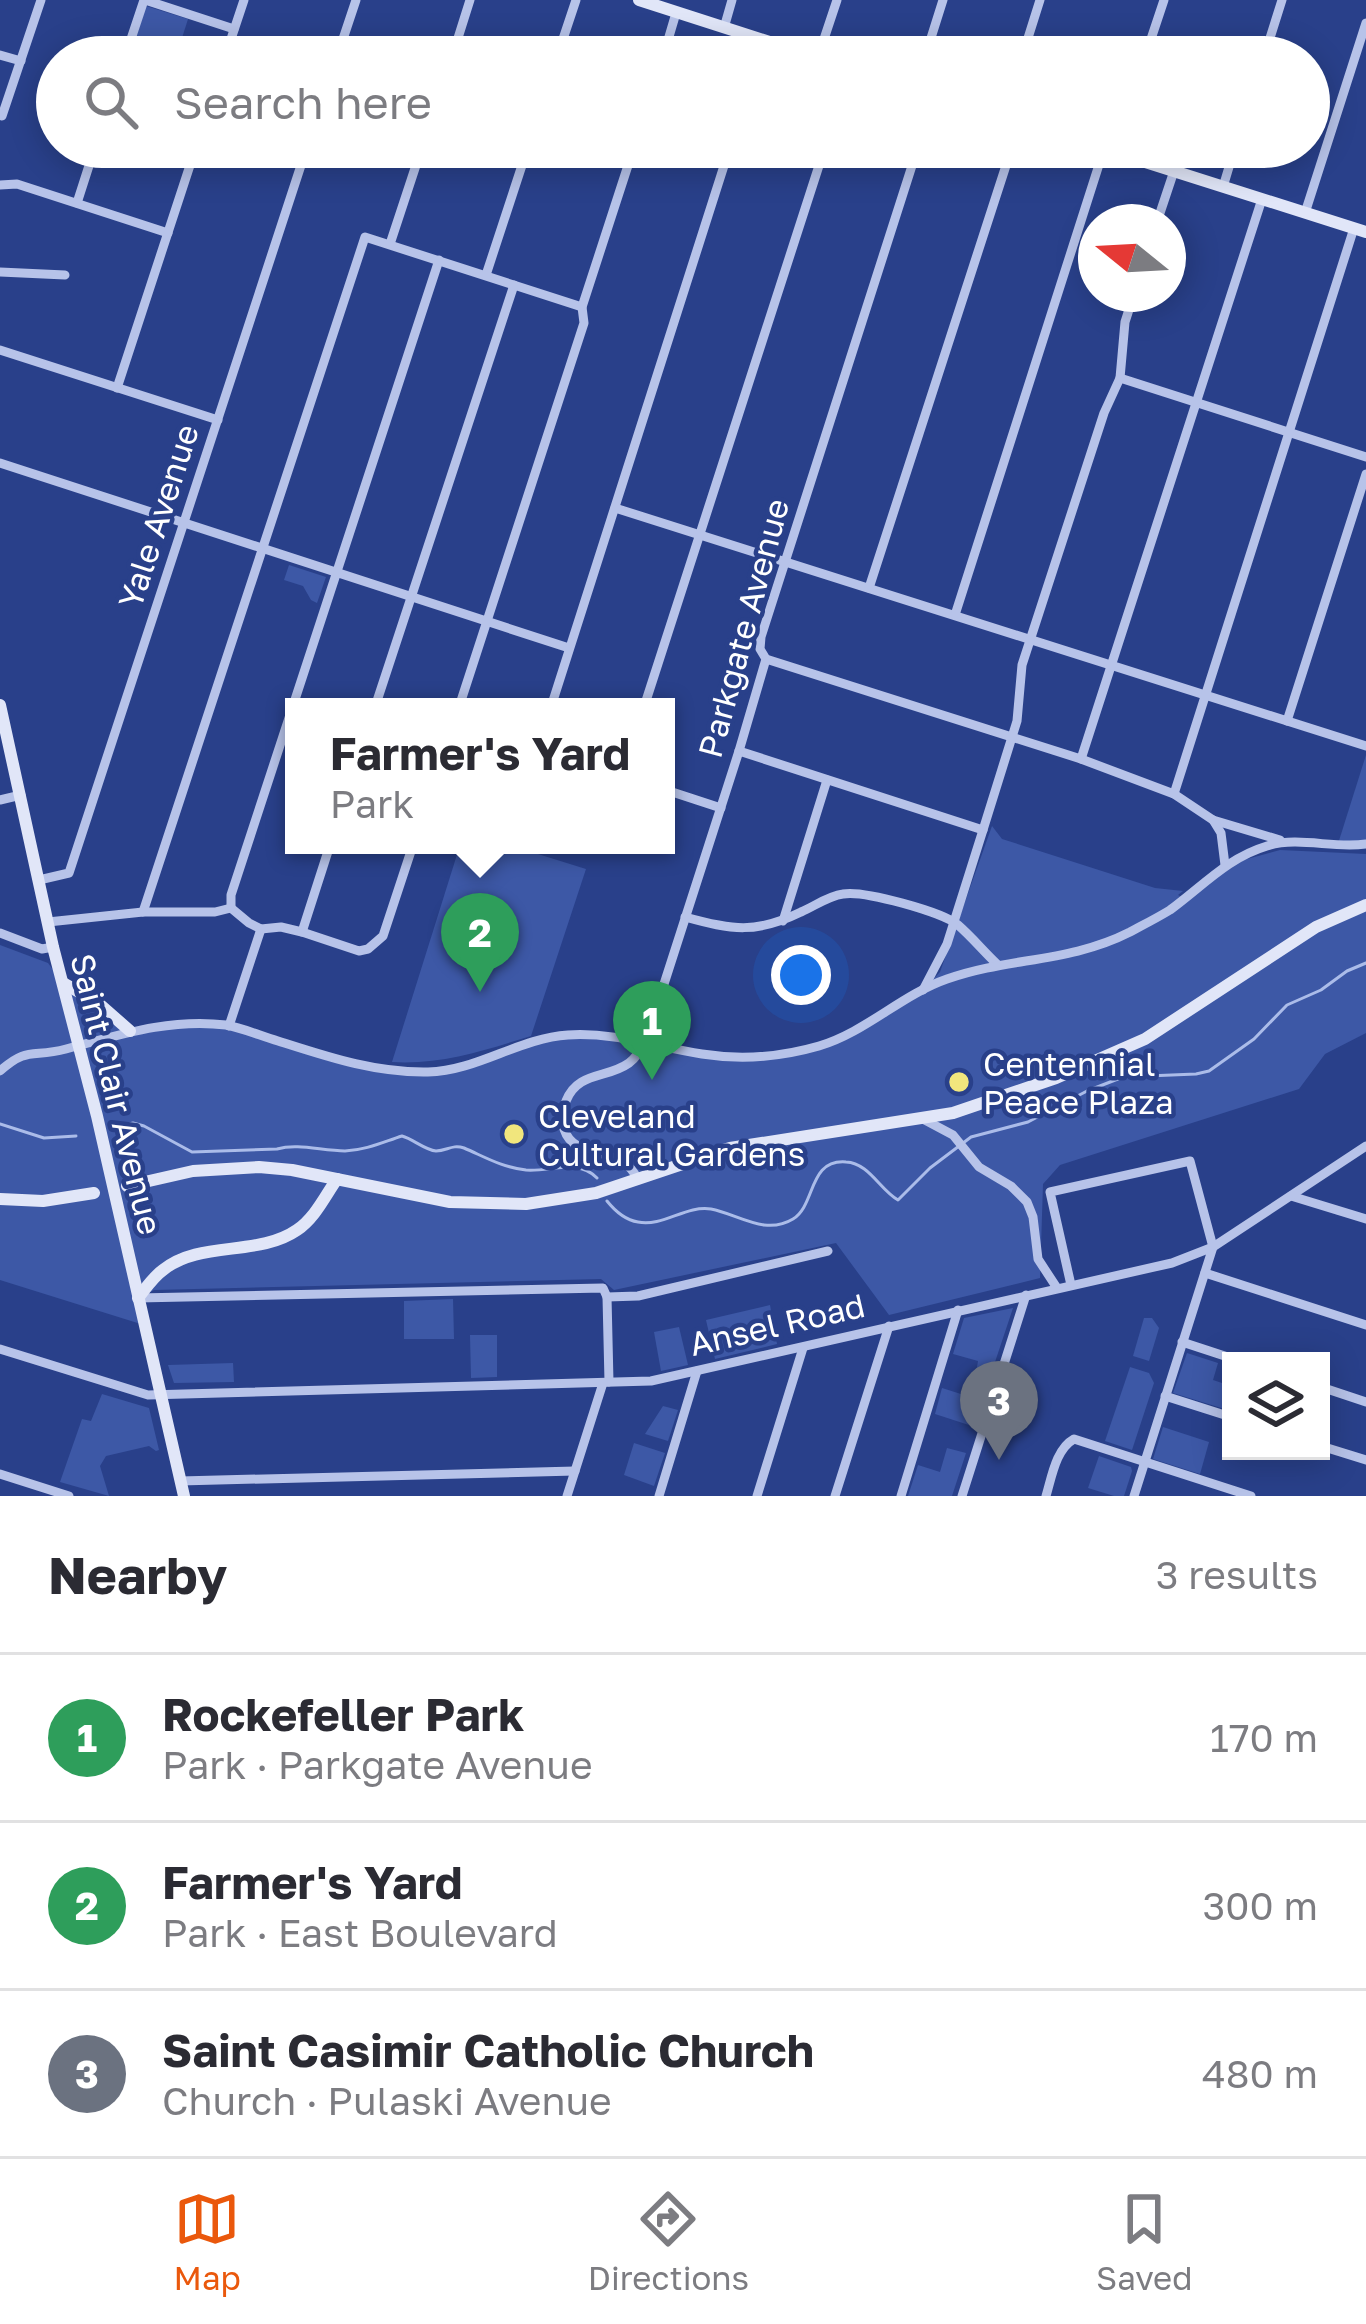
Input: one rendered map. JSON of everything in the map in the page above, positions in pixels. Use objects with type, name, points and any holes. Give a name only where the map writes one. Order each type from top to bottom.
[{"type":"main road","points":[[639,0],[671,7],[740,36]]},
{"type":"main road","points":[[1165,168],[1360,230]]},
{"type":"main road","name":"Saint Clair Avenue","points":[[1,713],[184,1496]]},
{"type":"main road","points":[[127,1186],[183,1173],[272,1168],[436,1200],[526,1204],[596,1193],[730,1148],[960,1111],[1136,1044],[1316,927],[1366,905]]},
{"type":"main road","points":[[63,983],[97,1002],[130,1031]]},
{"type":"main road","points":[[139,1298],[158,1274],[178,1261],[265,1244],[294,1232],[310,1218],[337,1179]]},
{"type":"main road","points":[[0,1198],[43,1201],[94,1193]]},
{"type":"street","points":[[2,116],[40,0]]},
{"type":"street","points":[[132,36],[145,0],[234,29]]},
{"type":"street","points":[[232,36],[244,0]]},
{"type":"street","points":[[344,36],[356,0]]},
{"type":"street","points":[[459,36],[470,0]]},
{"type":"street","points":[[564,36],[576,0]]},
{"type":"street","points":[[724,28],[732,0]]},
{"type":"street","points":[[824,36],[837,0]]},
{"type":"street","points":[[932,36],[943,0]]},
{"type":"street","points":[[1029,36],[1040,0]]},
{"type":"street","points":[[1152,36],[1164,0]]},
{"type":"street","points":[[1271,36],[1282,0]]},
{"type":"street","points":[[1330,135],[1366,23]]},
{"type":"street","points":[[0,55],[21,61]]},
{"type":"street","points":[[77,203],[88,168]]},
{"type":"street","points":[[117,388],[189,168]]},
{"type":"street","name":"Yale Avenue","points":[[39,880],[69,873],[301,168]]},
{"type":"street","points":[[390,244],[415,168]]},
{"type":"street","points":[[486,275],[521,168]]},
{"type":"street","points":[[462,698],[584,323],[582,307],[627,168]]},
{"type":"street","points":[[554,698],[723,168]]},
{"type":"street","points":[[647,698],[818,168]]},
{"type":"street","name":"Parkgate Avenue","points":[[646,1040],[740,752],[766,659],[760,649],[761,637],[911,168]]},
{"type":"street","points":[[869,588],[1005,168]]},
{"type":"street","points":[[955,615],[1102,168]]},
{"type":"street","points":[[1223,187],[1229,168]]},
{"type":"street","points":[[1305,213],[1319,168]]},
{"type":"street","points":[[1163,204],[1174,171]]},
{"type":"street","points":[[0,185],[17,184],[168,233]]},
{"type":"street","points":[[1081,759],[1262,199]]},
{"type":"street","points":[[1174,794],[1288,433],[1360,230]]},
{"type":"street","points":[[143,912],[364,237],[582,307]]},
{"type":"street","points":[[295,698],[440,260]]},
{"type":"street","points":[[0,272],[65,275]]},
{"type":"street","points":[[378,698],[514,285]]},
{"type":"street","points":[[923,990],[954,921],[1012,738],[1022,665],[1104,413],[1120,379],[1128,312]]},
{"type":"street","points":[[0,350],[218,420]]},
{"type":"street","points":[[1120,379],[1366,457]]},
{"type":"street","points":[[0,463],[569,648]]},
{"type":"street","points":[[1287,721],[1366,475]]},
{"type":"street","points":[[616,508],[1366,746]]},
{"type":"street","points":[[766,659],[1081,759],[1174,794],[1214,820],[1284,841],[1337,847],[1366,844]]},
{"type":"street","points":[[231,908],[231,895],[285,729]]},
{"type":"street","points":[[740,752],[983,830]]},
{"type":"street","points":[[783,921],[827,780]]},
{"type":"street","points":[[675,793],[721,808]]},
{"type":"street","points":[[0,800],[21,796]]},
{"type":"street","points":[[1214,820],[1221,833],[1225,865]]},
{"type":"street","points":[[0,1071],[11,1053],[49,1052],[174,1024],[230,1026],[340,1060],[399,1072],[451,1070],[528,1042],[563,1035],[646,1040],[721,1056],[780,1054],[838,1039],[956,976],[1104,944],[1166,913],[1247,852],[1284,841]]},
{"type":"street","points":[[302,932],[327,854]]},
{"type":"street","points":[[231,908],[261,929],[281,927],[359,951],[377,944],[383,936],[410,854]]},
{"type":"street","points":[[686,917],[741,929],[761,928],[845,893],[880,897],[954,921],[997,964]]},
{"type":"street","points":[[48,922],[231,908]]},
{"type":"street","points":[[230,1026],[261,929]]},
{"type":"street","points":[[0,933],[42,950],[53,947]]},
{"type":"street","points":[[638,1180],[632,1166],[622,1160],[573,1142],[562,1117],[577,1085],[626,1065],[646,1040]]},
{"type":"street","points":[[955,1137],[960,1111]]},
{"type":"street","points":[[923,1119],[955,1137],[979,1167],[1027,1202],[1034,1217],[1038,1259],[1057,1288]]},
{"type":"street","name":"Ansel Road","points":[[0,1349],[148,1395],[651,1381],[1172,1263],[1213,1247],[1366,1146]]},
{"type":"street","points":[[1071,1285],[1050,1192],[1190,1161],[1213,1247],[1134,1496]]},
{"type":"street","points":[[1291,1196],[1366,1219]]},
{"type":"street","points":[[139,1298],[638,1296],[828,1251]]},
{"type":"street","points":[[1205,1273],[1366,1324]]},
{"type":"street","points":[[567,1496],[606,1383],[605,1293]]},
{"type":"street","points":[[962,1496],[1026,1295]]},
{"type":"street","points":[[901,1496],[958,1310]]},
{"type":"street","points":[[836,1496],[889,1326]]},
{"type":"street","points":[[1182,1342],[1222,1355]]},
{"type":"street","points":[[757,1496],[803,1348]]},
{"type":"street","points":[[659,1496],[697,1371]]},
{"type":"street","points":[[1330,1390],[1366,1402]]},
{"type":"street","points":[[1165,1396],[1222,1414]]},
{"type":"street","points":[[1046,1496],[1058,1456],[1075,1439],[1252,1496]]},
{"type":"street","points":[[1330,1449],[1366,1460]]},
{"type":"street","points":[[180,1481],[575,1471]]},
{"type":"street","points":[[0,1474],[38,1491],[69,1496]]},
{"type":"shaded area","points":[[146,6],[188,19],[183,36],[137,36]]},
{"type":"shaded area","points":[[289,565],[326,577],[317,603],[303,586],[284,580]]},
{"type":"shaded area","points":[[1366,755],[1366,844],[1337,847]]},
{"type":"shaded area","points":[[992,826],[1002,839],[1155,888],[1183,891],[1178,895],[1184,898],[1225,865],[1280,850],[1366,854],[1366,1033],[1325,1054],[1299,1089],[1060,1165],[1043,1184],[1040,1278],[889,1315],[836,1243],[614,1290],[601,1279],[154,1290],[139,1299],[144,1325],[0,1280],[0,945],[48,963],[63,983],[130,1031],[197,1024],[250,1032],[362,1066],[433,1072],[511,1048],[580,1034],[721,1056],[780,1054],[846,1035],[923,990],[940,972]]},
{"type":"shaded area","points":[[457,854],[538,854],[586,869],[531,1036],[446,1059],[392,1062]]},
{"type":"shaded area","points":[[453,1299],[454,1339],[404,1339],[404,1301]]},
{"type":"shaded area","points":[[770,1305],[777,1344],[715,1359],[706,1320]]},
{"type":"shaded area","points":[[1013,1308],[990,1377],[976,1373],[978,1361],[953,1354],[964,1318]]},
{"type":"shaded area","points":[[1144,1318],[1152,1318],[1159,1328],[1149,1361],[1133,1356]]},
{"type":"shaded area","points":[[679,1327],[688,1365],[661,1371],[654,1332]]},
{"type":"shaded area","points":[[470,1335],[497,1335],[497,1377],[471,1378]]},
{"type":"shaded area","points":[[1187,1353],[1218,1363],[1213,1380],[1222,1383],[1222,1408],[1173,1393]]},
{"type":"shaded area","points":[[233,1363],[234,1382],[174,1383],[168,1365]]},
{"type":"shaded area","points":[[1130,1367],[1149,1373],[1154,1383],[1132,1450],[1105,1441]]},
{"type":"shaded area","points":[[942,1388],[983,1401],[975,1427],[935,1414]]},
{"type":"shaded area","points":[[102,1394],[149,1408],[159,1450],[149,1446],[106,1456],[100,1466],[109,1496],[60,1482],[82,1419],[91,1421]]},
{"type":"shaded area","points":[[663,1406],[678,1410],[668,1441],[645,1434]]},
{"type":"shaded area","points":[[1163,1427],[1209,1442],[1200,1474],[1153,1459]]},
{"type":"shaded area","points":[[634,1443],[665,1453],[654,1486],[624,1475]]},
{"type":"shaded area","points":[[947,1448],[966,1453],[952,1496],[908,1496],[918,1465],[940,1472]]},
{"type":"shaded area","points":[[1099,1456],[1131,1467],[1124,1496],[1088,1488]]},
{"type":"waterway","points":[[607,1201],[638,1222],[711,1209],[762,1225],[783,1224],[800,1212],[825,1168],[846,1162],[868,1172],[898,1200],[971,1137],[1028,1122],[1123,1077],[1209,1071],[1254,1039],[1287,1005],[1366,963]]},
{"type":"waterway","points":[[0,1124],[44,1138],[76,1136]]},
{"type":"waterway","points":[[121,1126],[144,1126],[192,1152],[293,1147],[345,1151],[402,1136],[432,1150],[460,1147],[517,1169],[573,1167],[597,1178]]},
{"type":"place","name":"Farmer's Yard","points":[[480,992]]},
{"type":"place","name":"Rockefeller Park","points":[[652,1080]]},
{"type":"place","name":"Centennial Peace Plaza","points":[[959,1082]]},
{"type":"place","name":"Cleveland Cultural Gardens","points":[[514,1134]]},
{"type":"place","name":"Saint Casimir Catholic Church","points":[[999,1460]]}]
